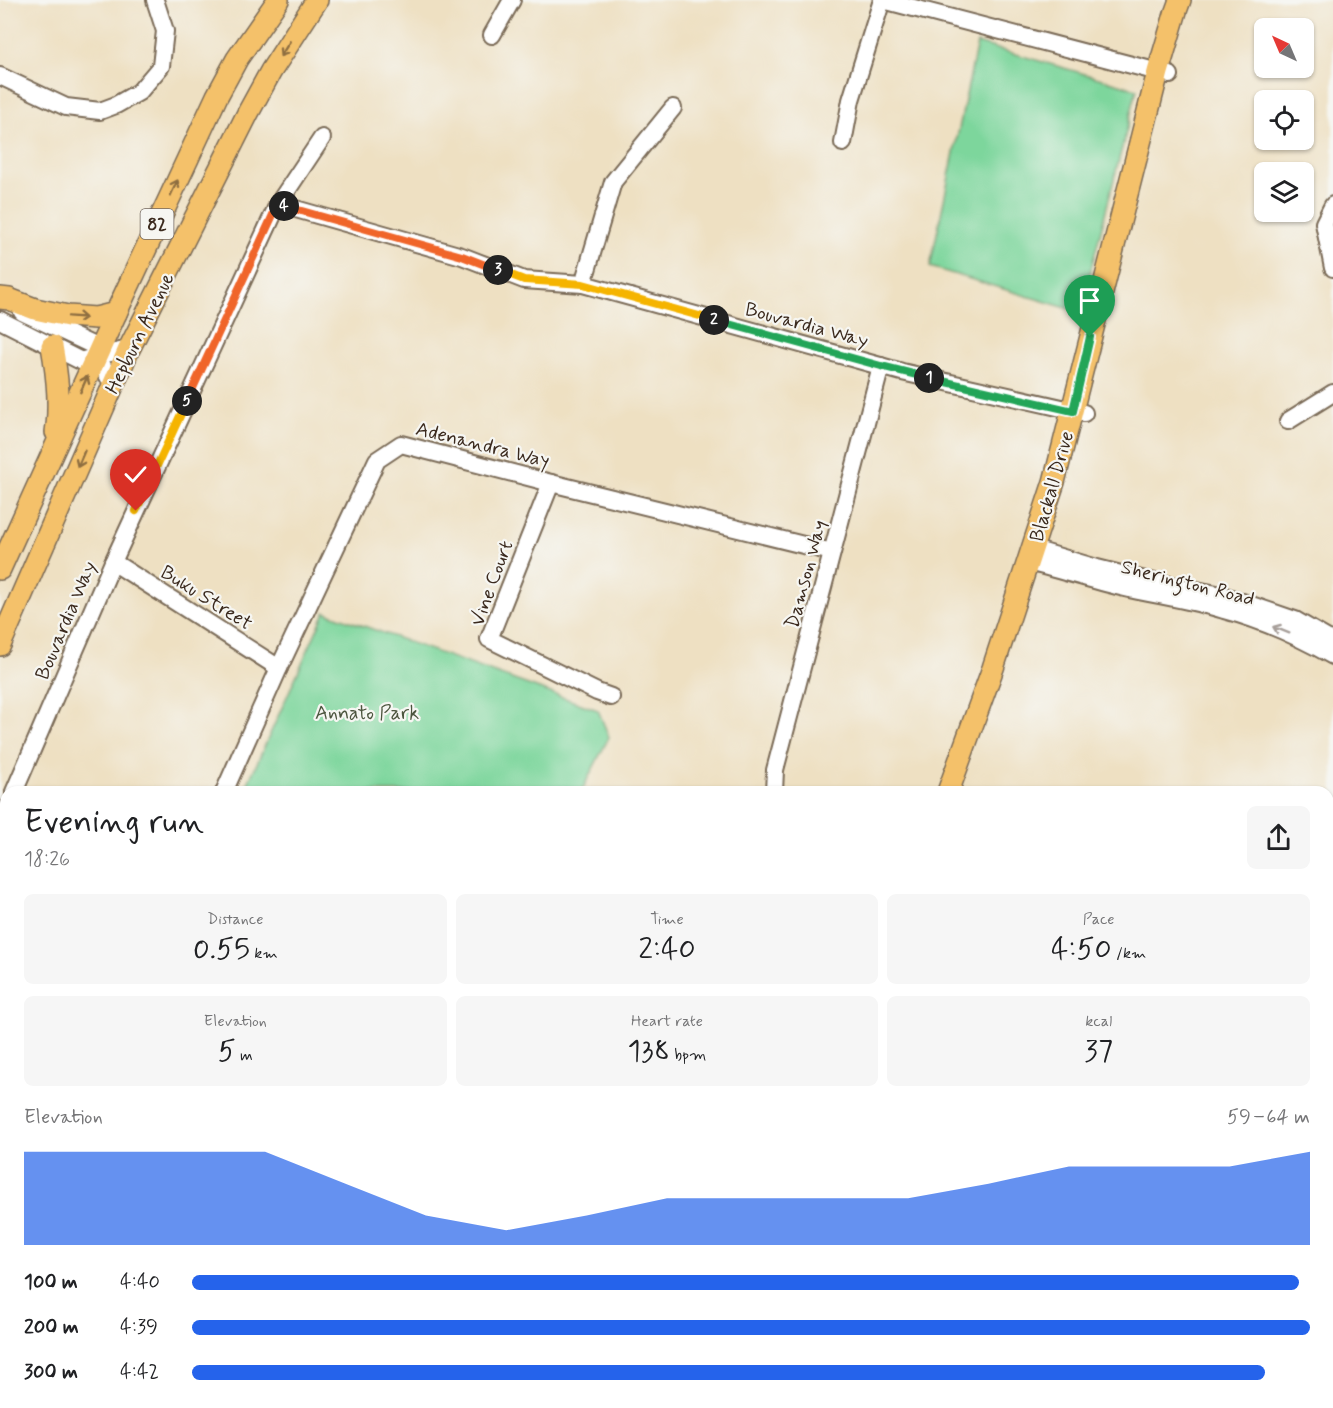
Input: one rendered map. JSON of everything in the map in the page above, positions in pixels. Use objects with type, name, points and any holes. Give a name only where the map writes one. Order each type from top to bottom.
[{"type":"main road","name":"Hepburn Avenue","points":[[0,569],[217,96],[237,59],[278,0]]},
{"type":"main road","name":"Hepburn Avenue","points":[[0,645],[129,349],[248,113],[317,0]]},
{"type":"main road","name":"Blackall Drive","points":[[964,786],[995,703],[1036,557],[1054,482],[1078,412],[1090,337],[1164,73],[1180,0]]},
{"type":"main road","name":"Blackall Drive","points":[[1164,73],[1192,0]]},
{"type":"main road","points":[[0,300],[9,299],[35,309],[68,316],[96,318],[116,313]]},
{"type":"main road","points":[[51,456],[59,417],[57,376],[52,346]]},
{"type":"main road","name":"Blackall Drive","points":[[950,786],[1036,557]]},
{"type":"street","points":[[0,76],[66,107],[100,111],[116,105],[139,92],[161,66],[165,31],[155,0]]},
{"type":"street","points":[[492,35],[512,0]]},
{"type":"street","points":[[843,143],[851,100],[882,0],[1164,73]]},
{"type":"street","points":[[583,284],[613,182],[673,108]]},
{"type":"street","name":"Bouvardia Way","points":[[17,786],[113,562],[278,204],[322,138]]},
{"type":"street","name":"Bouvardia Way","points":[[278,204],[462,256],[524,280],[583,284],[881,366],[1078,412]]},
{"type":"street","points":[[1333,205],[1324,223],[1333,268]]},
{"type":"street","points":[[0,300],[92,345],[113,386]]},
{"type":"street","points":[[0,320],[81,361],[129,349]]},
{"type":"street","name":"Damson Way","points":[[774,786],[775,770],[881,366]]},
{"type":"street","points":[[1288,421],[1333,393]]},
{"type":"street","name":"Adenandra Way","points":[[227,786],[279,668],[377,460],[401,444],[832,552]]},
{"type":"street","name":"Vine Court","points":[[551,483],[489,639],[611,697]]},
{"type":"street","name":"Sherington Road","points":[[1036,557],[1222,595],[1294,620],[1333,642]]},
{"type":"street","name":"Sherington Road","points":[[1036,557],[1123,588],[1164,595],[1233,612],[1282,629],[1333,656]]},
{"type":"street","name":"Buku Street","points":[[113,562],[279,668]]},
{"type":"green space","points":[[977,43],[1137,89],[1080,312],[930,267]]},
{"type":"green space","name":"Annato Park","points":[[325,612],[598,710],[609,737],[584,786],[247,786]]},
{"type":"route","points":[[136,511],[278,204],[462,256],[524,280],[583,284],[902,372],[1073,411],[1090,337]]}]
